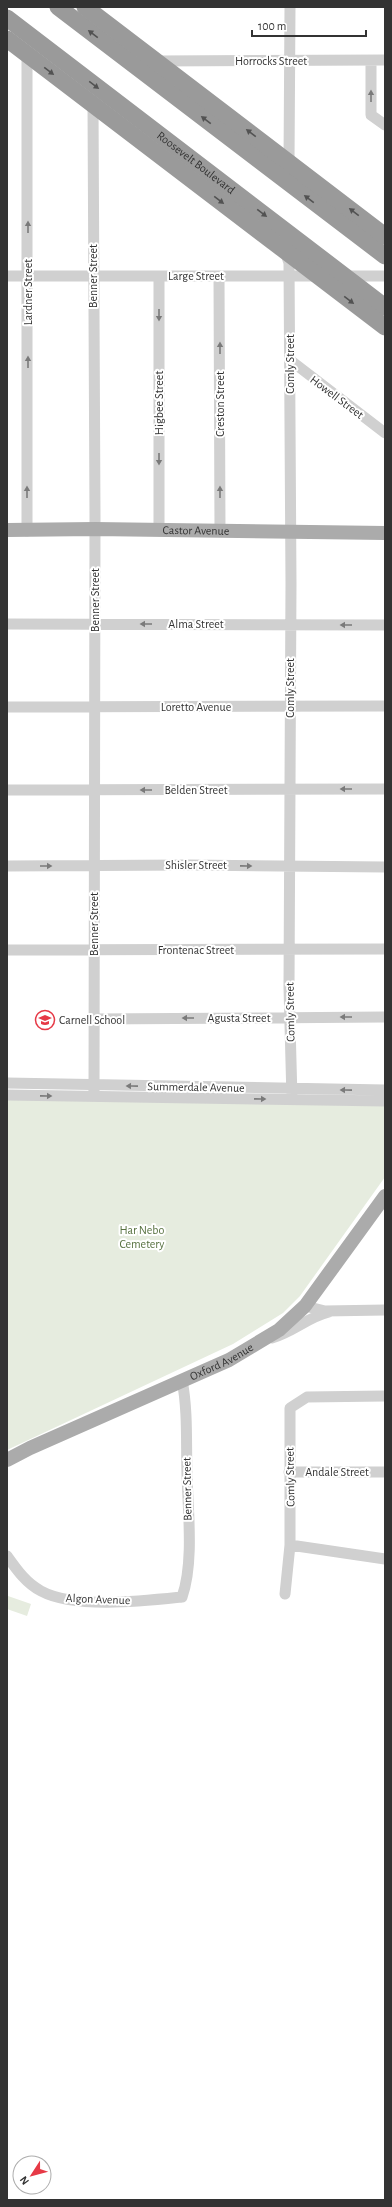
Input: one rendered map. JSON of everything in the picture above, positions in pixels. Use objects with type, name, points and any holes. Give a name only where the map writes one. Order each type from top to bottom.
[{"type":"highway","points":[[58,7],[385,256]]},
{"type":"highway","points":[[90,9],[169,92]]},
{"type":"highway","points":[[90,9],[385,236]]},
{"type":"highway","name":"Roosevelt Boulevard","points":[[7,18],[385,307]]},
{"type":"highway","name":"Roosevelt Boulevard","points":[[7,39],[385,327]]},
{"type":"highway","points":[[142,122],[195,182]]},
{"type":"main road","name":"Castor Avenue","points":[[7,530],[95,529],[385,533]]},
{"type":"main road","name":"Oxford Avenue","points":[[7,1460],[30,1448],[228,1360],[279,1330],[305,1306],[385,1196]]},
{"type":"street","points":[[289,162],[290,7]]},
{"type":"street","name":"Lardner Street","points":[[27,54],[27,530]]},
{"type":"street","name":"Horrocks Street","points":[[156,61],[385,60]]},
{"type":"street","points":[[371,61],[371,115],[385,125]]},
{"type":"street","name":"Benner Street","points":[[93,104],[95,529],[94,1091]]},
{"type":"street","name":"Comly Street","points":[[284,250],[289,259],[290,360],[290,1017],[292,1094]]},
{"type":"street","name":"Large Street","points":[[7,276],[385,276]]},
{"type":"street","name":"Higbee Street","points":[[159,276],[159,530]]},
{"type":"street","name":"Creston Street","points":[[219,276],[220,531]]},
{"type":"street","name":"Howell Street","points":[[290,360],[385,433]]},
{"type":"street","name":"Alma Street","points":[[7,624],[385,625]]},
{"type":"street","name":"Loretto Avenue","points":[[7,706],[385,706]]},
{"type":"street","name":"Belden Street","points":[[7,790],[385,789]]},
{"type":"street","name":"Shisler Street","points":[[7,866],[385,867]]},
{"type":"street","name":"Frontenac Street","points":[[7,950],[385,949]]},
{"type":"street","name":"Agusta Street","points":[[93,1019],[385,1017]]},
{"type":"street","name":"Summerdale Avenue","points":[[7,1083],[94,1091]]},
{"type":"street","name":"Summerdale Avenue","points":[[7,1095],[94,1091],[292,1094],[385,1090]]},
{"type":"street","name":"Summerdale Avenue","points":[[292,1094],[385,1101]]},
{"type":"street","points":[[305,1306],[332,1311],[385,1310]]},
{"type":"street","points":[[260,1342],[282,1335],[311,1318],[332,1311]]},
{"type":"street","name":"Benner Street","points":[[182,1380],[186,1400],[188,1574],[182,1597]]},
{"type":"street","name":"Comly Street","points":[[290,1545],[290,1408],[307,1397],[385,1396]]},
{"type":"street","name":"Andale Street","points":[[289,1472],[385,1472]]},
{"type":"street","points":[[285,1594],[290,1545],[385,1559]]},
{"type":"street","name":"Algon Avenue","points":[[7,1556],[26,1581],[41,1591],[54,1597],[94,1602],[182,1597]]},
{"type":"green space","name":"Har Nebo Cemetery","points":[[7,1099],[385,1106],[385,1177],[300,1296],[283,1313],[233,1344],[7,1450]]},
{"type":"green space","points":[[8,1596],[31,1604],[27,1616],[7,1609]]},
{"type":"place","name":"Carnell School","points":[[45,1020]]}]
